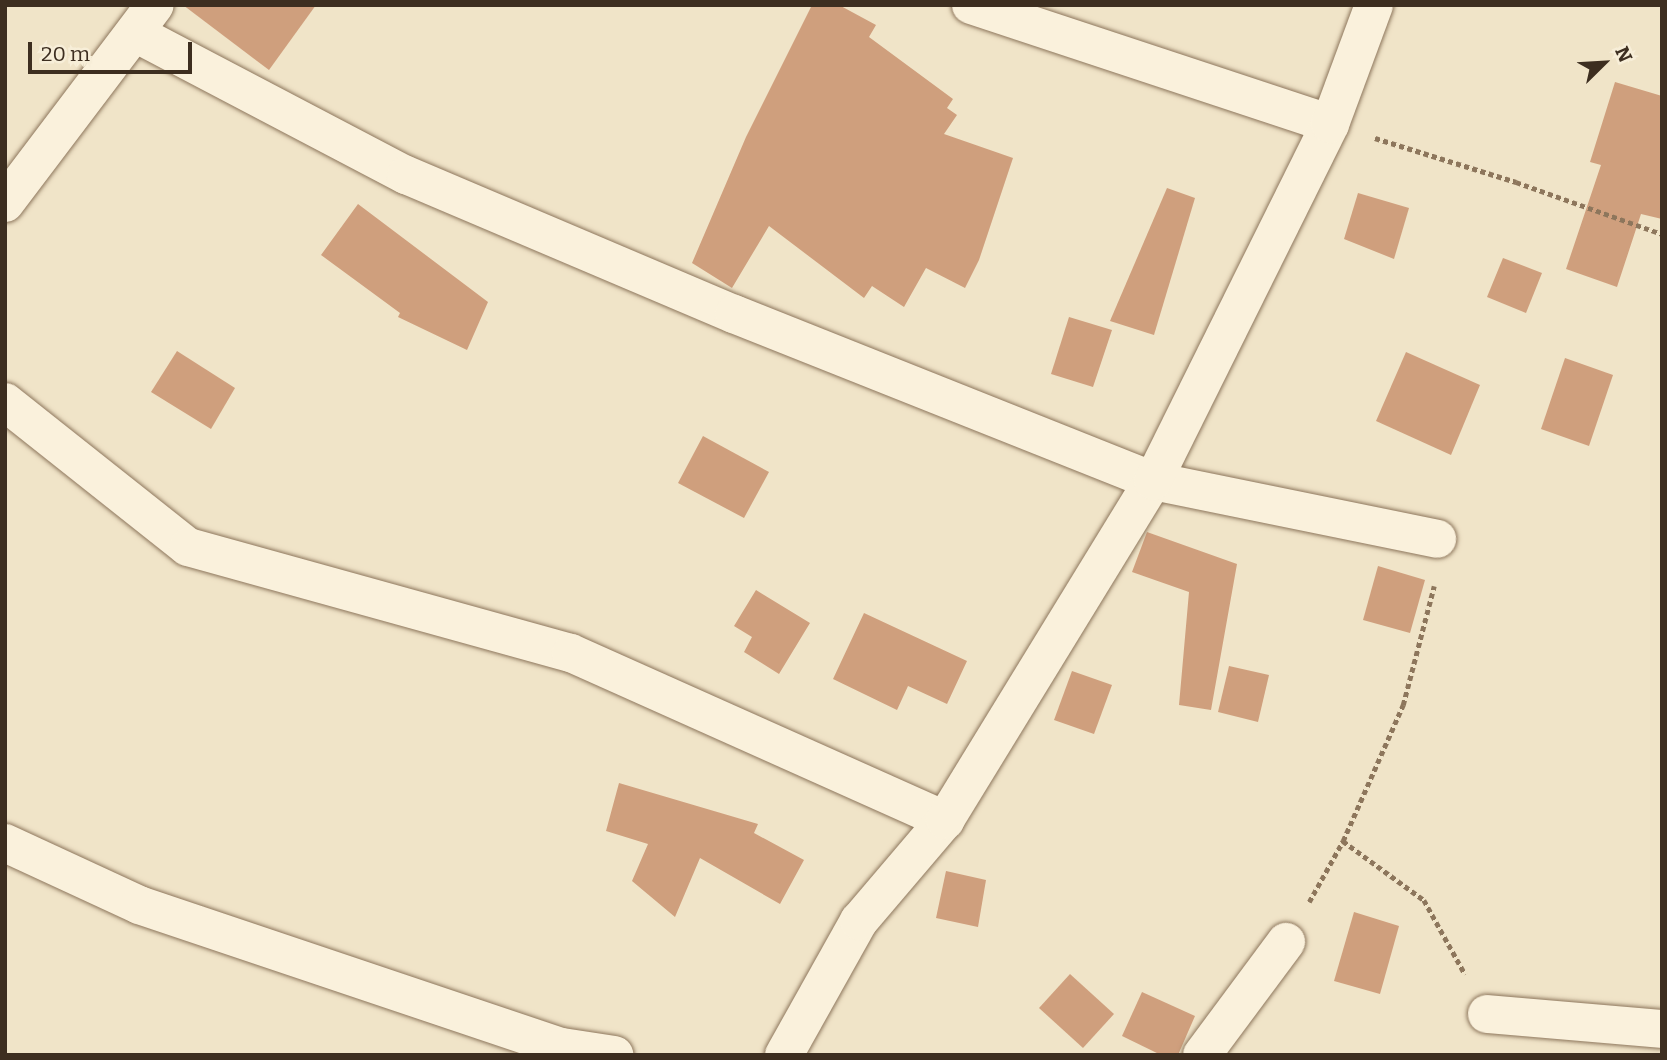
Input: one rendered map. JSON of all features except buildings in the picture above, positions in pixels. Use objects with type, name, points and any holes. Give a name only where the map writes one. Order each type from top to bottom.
[{"type":"street","points":[[971,5],[1330,124]]},
{"type":"street","points":[[784,1055],[859,920],[945,820],[1153,481],[1330,124],[1374,5]]},
{"type":"street","points":[[5,203],[145,19],[406,175],[734,314],[1153,481],[1437,539]]},
{"type":"street","points":[[5,402],[188,547],[571,653],[945,820]]},
{"type":"street","points":[[5,843],[139,905],[562,1047],[614,1055]]},
{"type":"street","points":[[1202,1055],[1286,942]]},
{"type":"street","points":[[1487,1014],[1662,1029]]},
{"type":"path","points":[[1330,124],[1516,182],[1662,234]]},
{"type":"path","points":[[1286,942],[1343,841],[1403,705],[1441,560],[1437,539]]},
{"type":"path","points":[[1343,841],[1424,900],[1487,1014]]}]
